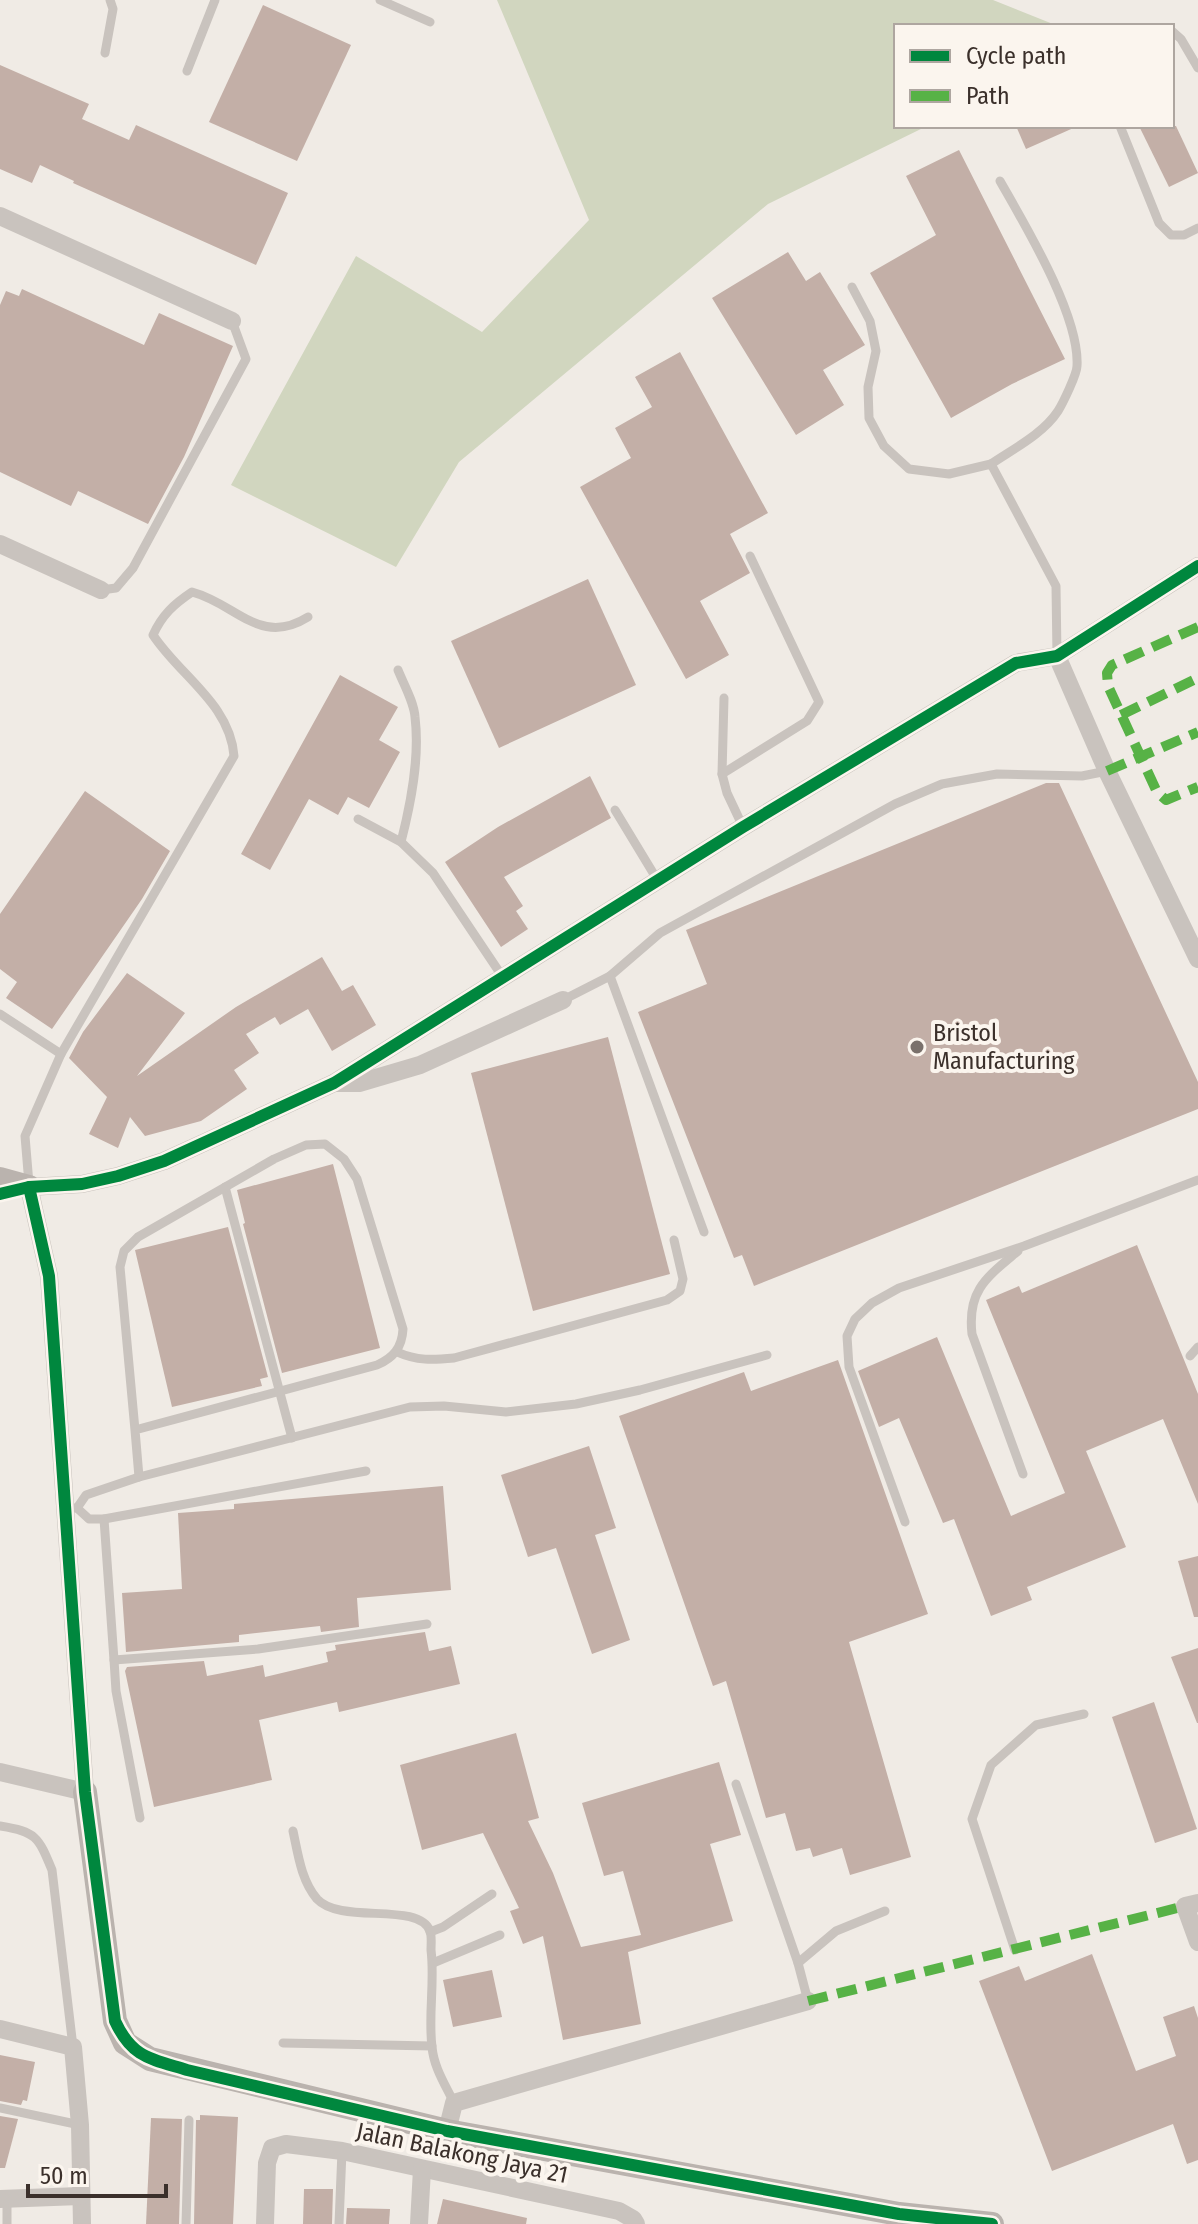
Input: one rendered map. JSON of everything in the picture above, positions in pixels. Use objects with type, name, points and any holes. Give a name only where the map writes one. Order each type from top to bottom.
[{"type":"street","points":[[0,216],[232,321]]},
{"type":"street","points":[[0,544],[101,590]]},
{"type":"street","points":[[0,1194],[29,1187],[82,1184],[164,1161],[334,1083],[743,827],[1016,663],[1057,656],[1198,566]]},
{"type":"street","points":[[1057,656],[1107,771],[1198,959]]},
{"type":"street","points":[[334,1083],[359,1083],[420,1065],[563,1000]]},
{"type":"street","points":[[0,1179],[29,1187]]},
{"type":"street","points":[[29,1187],[49,1276],[71,1509],[85,1792],[115,2021],[125,2043],[150,2059],[187,2070],[447,2131],[900,2219],[992,2224]]},
{"type":"street","points":[[0,1772],[85,1792]]},
{"type":"street","points":[[1192,1904],[1198,1942]]},
{"type":"street","points":[[447,2131],[454,2103],[808,2001]]},
{"type":"street","points":[[0,2029],[73,2047],[80,2125],[82,2224]]},
{"type":"street","name":"Jalan Balakong Jaya 21","points":[[265,2224],[267,2163],[272,2148],[286,2144],[342,2151],[619,2211],[636,2224]]},
{"type":"street","points":[[419,2224],[422,2169]]},
{"type":"street","points":[[3,2199],[80,2196]]},
{"type":"lane","points":[[105,53],[113,9],[110,0]]},
{"type":"lane","points":[[187,71],[215,0]]},
{"type":"lane","points":[[380,0],[430,22]]},
{"type":"lane","points":[[1174,33],[1198,68]]},
{"type":"lane","points":[[1121,128],[1159,223],[1171,235],[1184,235],[1198,228]]},
{"type":"lane","points":[[852,287],[870,321],[876,351],[868,387],[869,418],[884,446],[909,469],[949,474],[991,464],[1027,440],[1057,412],[1077,368],[1069,317],[1028,229],[1000,181]]},
{"type":"lane","points":[[101,590],[116,588],[133,568],[246,359],[232,321]]},
{"type":"lane","points":[[991,464],[1056,586],[1057,656]]},
{"type":"lane","points":[[722,774],[807,721],[819,702],[750,556]]},
{"type":"lane","points":[[29,1187],[25,1136],[61,1054],[234,756],[232,739],[223,715],[165,653],[153,635],[160,620],[174,603],[192,592],[213,597],[266,628],[280,629],[308,617]]},
{"type":"lane","points":[[398,670],[415,715],[415,764],[401,842]]},
{"type":"lane","points":[[724,698],[722,774],[743,827]]},
{"type":"lane","points":[[563,1000],[610,976],[660,933],[895,804],[942,784],[997,774],[1082,776],[1107,771]]},
{"type":"lane","points":[[615,810],[658,881]]},
{"type":"lane","points":[[358,819],[401,842],[433,873],[502,976]]},
{"type":"lane","points":[[610,976],[704,1232]]},
{"type":"lane","points":[[0,1014],[61,1054]]},
{"type":"lane","points":[[135,1430],[377,1365],[397,1352],[403,1329],[357,1179],[344,1159],[325,1144],[306,1145],[274,1159],[138,1237],[124,1251],[120,1267],[139,1477]]},
{"type":"lane","points":[[905,1522],[849,1367],[847,1336],[855,1319],[872,1303],[899,1288],[1024,1246],[1198,1180]]},
{"type":"lane","points":[[225,1187],[292,1438]]},
{"type":"lane","points":[[397,1352],[429,1361],[454,1358],[667,1300],[680,1291],[683,1279],[674,1240]]},
{"type":"lane","points":[[1023,1474],[972,1334],[969,1312],[975,1292],[1024,1246]]},
{"type":"lane","points":[[1190,1356],[1198,1347]]},
{"type":"lane","points":[[366,1471],[104,1519],[89,1519],[71,1509],[86,1495],[139,1477],[410,1407],[444,1406],[506,1412],[576,1404],[767,1355]]},
{"type":"lane","points":[[104,1519],[116,1691],[140,1818]]},
{"type":"lane","points":[[114,1660],[258,1649],[427,1624]]},
{"type":"lane","points":[[1015,1950],[972,1819],[991,1765],[1036,1725],[1084,1714]]},
{"type":"lane","points":[[736,1784],[798,1963],[808,2001]]},
{"type":"lane","points":[[0,1826],[27,1831],[43,1847],[52,1870],[73,2047]]},
{"type":"lane","points":[[293,1831],[304,1879],[318,1900],[334,1910],[407,1917],[422,1922],[430,1932],[433,1963],[432,2046],[436,2070],[454,2103]]},
{"type":"lane","points":[[430,1932],[443,1927],[492,1894]]},
{"type":"lane","points":[[798,1963],[836,1931],[885,1911]]},
{"type":"lane","points":[[433,1963],[500,1935]]},
{"type":"lane","points":[[283,2043],[432,2046]]},
{"type":"lane","points":[[0,2108],[80,2125]]},
{"type":"lane","points":[[186,2224],[189,2120]]},
{"type":"lane","points":[[339,2224],[342,2151]]},
{"type":"lane","points":[[3,2199],[7,2224]]},
{"type":"green space","points":[[497,0],[993,0],[1053,24],[894,24],[894,128],[923,128],[768,204],[459,462],[396,567],[231,485],[356,256],[482,332],[589,220]]},
{"type":"building","points":[[263,5],[351,45],[297,161],[209,122]]},
{"type":"building","points":[[0,65],[89,104],[82,119],[129,140],[136,125],[288,193],[256,265],[73,183],[40,165],[32,183],[0,169]]},
{"type":"building","points":[[1176,126],[1198,173],[1169,187],[1140,128]]},
{"type":"building","points":[[1017,128],[1073,128],[1026,149]]},
{"type":"building","points":[[959,150],[1065,359],[951,418],[870,273],[936,235],[906,176]]},
{"type":"building","points":[[788,252],[806,281],[820,272],[865,345],[823,370],[844,405],[796,435],[712,298]]},
{"type":"building","points":[[22,289],[144,345],[159,313],[233,346],[184,457],[148,524],[78,491],[71,506],[0,472],[0,305],[6,291],[19,296]]},
{"type":"building","points":[[680,352],[768,513],[730,534],[750,573],[700,601],[729,655],[686,679],[580,487],[631,458],[615,428],[652,407],[635,377]]},
{"type":"building","points":[[588,579],[636,685],[499,748],[451,641]]},
{"type":"building","points":[[340,675],[398,707],[379,740],[400,752],[369,808],[348,797],[338,815],[309,799],[270,870],[241,854]]},
{"type":"building","points":[[590,776],[611,818],[504,877],[523,906],[516,911],[528,929],[501,947],[445,862],[498,827]]},
{"type":"building","name":"Bristol Manufacturing","points":[[1046,783],[1059,783],[1198,1082],[1198,1109],[754,1286],[742,1255],[734,1258],[638,1012],[707,984],[686,930]]},
{"type":"building","points":[[85,791],[170,851],[142,899],[52,1029],[6,998],[17,982],[0,969],[0,914]]},
{"type":"building","points":[[322,957],[342,991],[353,985],[376,1025],[332,1051],[308,1009],[280,1025],[275,1017],[246,1034],[259,1053],[234,1070],[247,1089],[201,1121],[145,1136],[130,1117],[118,1148],[89,1134],[107,1097],[69,1058],[83,1032],[127,973],[185,1013],[137,1076],[236,1007]]},
{"type":"building","points":[[608,1037],[670,1274],[533,1311],[471,1073]]},
{"type":"building","points":[[333,1164],[380,1348],[282,1373],[237,1190]]},
{"type":"building","points":[[228,1227],[268,1377],[260,1379],[262,1386],[172,1407],[135,1250]]},
{"type":"building","points":[[1137,1245],[1198,1394],[1198,1504],[1163,1419],[1086,1451],[1126,1547],[1027,1587],[1032,1600],[991,1616],[954,1519],[943,1523],[899,1418],[879,1427],[858,1371],[937,1337],[1011,1516],[1065,1493],[986,1300],[1019,1286],[1022,1293]]},
{"type":"building","points":[[838,1360],[928,1614],[849,1642],[911,1857],[850,1875],[842,1848],[813,1857],[810,1848],[796,1851],[785,1813],[766,1818],[726,1681],[713,1686],[619,1416],[744,1372],[751,1391]]},
{"type":"building","points":[[589,1446],[616,1528],[595,1535],[630,1640],[592,1654],[556,1548],[528,1557],[501,1475]]},
{"type":"building","points":[[443,1486],[451,1590],[357,1598],[359,1627],[321,1632],[320,1626],[239,1635],[239,1642],[126,1652],[122,1593],[182,1589],[178,1513],[234,1509],[234,1504]]},
{"type":"building","points":[[1198,1556],[1198,1617],[1194,1617],[1178,1561]]},
{"type":"building","points":[[425,1632],[429,1651],[451,1646],[460,1684],[339,1712],[337,1702],[259,1720],[272,1780],[154,1807],[125,1671],[127,1667],[204,1661],[207,1676],[263,1665],[265,1677],[328,1662],[326,1652],[336,1650],[335,1645]]},
{"type":"building","points":[[1198,1648],[1198,1723],[1197,1723],[1171,1657]]},
{"type":"building","points":[[1154,1702],[1197,1829],[1155,1843],[1112,1717]]},
{"type":"building","points":[[516,1733],[539,1818],[528,1821],[553,1873],[581,1947],[641,1935],[623,1871],[604,1876],[582,1803],[719,1762],[741,1835],[710,1844],[733,1921],[628,1952],[641,2024],[563,2040],[543,1936],[523,1944],[510,1911],[519,1908],[483,1833],[422,1850],[400,1765]]},
{"type":"building","points":[[1092,1954],[1136,2071],[1176,2056],[1163,2017],[1194,2006],[1198,2018],[1198,2160],[1187,2164],[1173,2124],[1052,2171],[979,1981],[1019,1966],[1025,1981]]},
{"type":"building","points":[[492,1970],[502,2017],[453,2027],[443,1980]]},
{"type":"building","points":[[0,2055],[35,2062],[27,2101],[23,2100],[21,2105],[0,2101]]},
{"type":"building","points":[[200,2115],[238,2117],[233,2224],[194,2224],[196,2120],[200,2120]]},
{"type":"building","points":[[0,2116],[18,2119],[5,2168],[0,2168]]},
{"type":"building","points":[[151,2118],[182,2119],[179,2224],[146,2224]]},
{"type":"building","points":[[304,2189],[333,2189],[332,2224],[303,2224]]},
{"type":"building","points":[[443,2199],[527,2218],[526,2224],[437,2224]]},
{"type":"building","points":[[347,2208],[390,2209],[389,2224],[346,2224]]},
{"type":"marked path","points":[[1198,627],[1112,665],[1107,673],[1108,686],[1157,792],[1166,800],[1198,787]]},
{"type":"marked path","points":[[1121,715],[1198,678]]},
{"type":"marked path","points":[[1107,771],[1198,732]]},
{"type":"marked path","points":[[808,2001],[1185,1906]]},
{"type":"cycle path","points":[[0,1194],[29,1187],[82,1184],[164,1161],[334,1083],[743,827],[1016,663],[1057,656],[1198,566]]},
{"type":"cycle path","points":[[29,1187],[49,1276],[85,1792],[115,2021],[128,2043],[144,2055],[187,2070],[447,2131],[899,2214],[992,2224]]},
{"type":"place","name":"Bristol Manufacturing","points":[[917,1047]]}]
